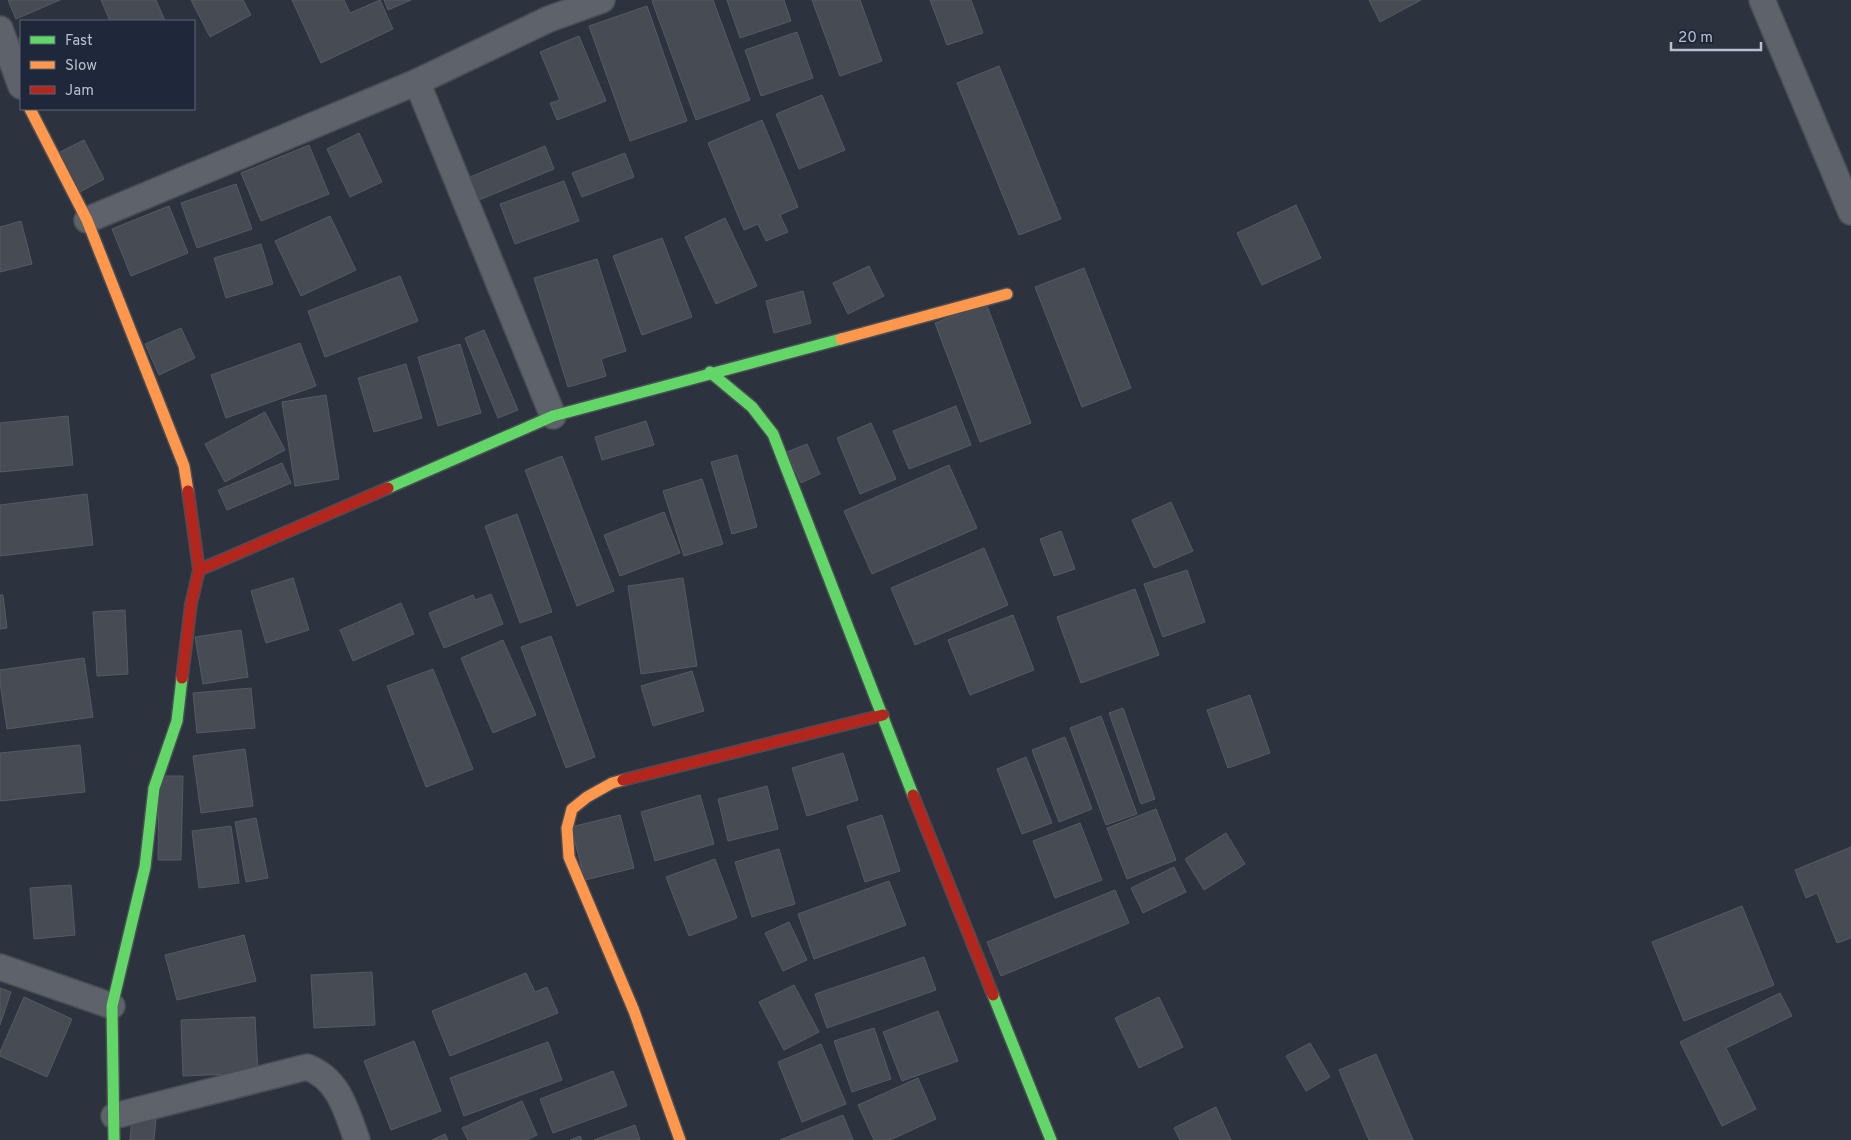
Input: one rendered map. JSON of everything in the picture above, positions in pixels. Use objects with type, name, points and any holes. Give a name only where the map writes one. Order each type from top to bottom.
[{"type":"street","points":[[86,220],[418,82],[545,9],[602,0]]},
{"type":"street","points":[[1762,0],[1851,212]]},
{"type":"street","points":[[0,29],[20,83]]},
{"type":"street","points":[[418,82],[553,416]]},
{"type":"street","points":[[31,110],[86,220],[184,466],[199,570],[191,604],[178,721],[154,788],[145,867],[112,1006],[114,1128],[306,1067],[319,1072],[330,1082],[341,1097],[357,1140]]},
{"type":"street","points":[[199,570],[553,416],[710,372],[1007,294]]},
{"type":"street","points":[[710,372],[748,402],[763,417],[773,434],[931,842],[1051,1140]]},
{"type":"street","points":[[680,1140],[634,1011],[568,857],[566,834],[572,808],[583,797],[612,783],[883,715]]},
{"type":"street","points":[[0,967],[112,1006]]},
{"type":"building","points":[[8,0],[60,0],[16,19]]},
{"type":"building","points":[[101,0],[156,0],[165,20],[110,20]]},
{"type":"building","points":[[191,0],[243,0],[251,15],[210,37]]},
{"type":"building","points":[[292,0],[344,0],[350,13],[380,0],[393,29],[321,63]]},
{"type":"building","points":[[384,0],[411,0],[388,10]]},
{"type":"building","points":[[713,0],[750,100],[696,120],[652,1]]},
{"type":"building","points":[[727,0],[784,0],[791,21],[740,38]]},
{"type":"building","points":[[812,0],[860,0],[882,61],[840,76]]},
{"type":"building","points":[[930,0],[971,0],[983,33],[947,45]]},
{"type":"building","points":[[1369,0],[1421,0],[1380,22]]},
{"type":"building","points":[[647,6],[687,121],[630,141],[589,26]]},
{"type":"building","points":[[797,32],[813,78],[761,96],[745,50]]},
{"type":"building","points":[[579,36],[606,101],[557,120],[550,103],[560,100],[540,52]]},
{"type":"building","points":[[20,38],[20,53],[14,41]]},
{"type":"building","points":[[999,66],[1061,219],[1019,235],[957,83]]},
{"type":"building","points":[[822,95],[845,150],[799,169],[776,114]]},
{"type":"building","points":[[762,120],[798,207],[780,215],[788,232],[766,241],[758,224],[744,230],[708,143]]},
{"type":"building","points":[[359,133],[382,182],[350,197],[327,149]]},
{"type":"building","points":[[84,140],[104,179],[78,193],[58,153]]},
{"type":"building","points":[[309,145],[329,194],[261,221],[241,173]]},
{"type":"building","points":[[545,146],[554,169],[479,200],[470,177]]},
{"type":"building","points":[[625,153],[634,177],[582,197],[572,173]]},
{"type":"building","points":[[564,181],[579,221],[515,244],[500,204]]},
{"type":"building","points":[[236,184],[252,229],[197,248],[181,203]]},
{"type":"building","points":[[1296,205],[1321,258],[1262,285],[1237,233]]},
{"type":"building","points":[[169,206],[188,253],[131,276],[112,229]]},
{"type":"building","points":[[330,216],[356,270],[301,296],[275,241]]},
{"type":"building","points":[[725,218],[757,286],[716,304],[685,237]]},
{"type":"building","points":[[21,221],[32,264],[0,272],[0,227]]},
{"type":"building","points":[[662,238],[692,317],[642,335],[613,256]]},
{"type":"building","points":[[261,244],[273,284],[226,298],[214,258]]},
{"type":"building","points":[[597,259],[626,351],[601,359],[606,376],[568,387],[534,278]]},
{"type":"building","points":[[869,266],[884,296],[848,314],[833,283]]},
{"type":"building","points":[[1084,268],[1131,388],[1082,407],[1035,287]]},
{"type":"building","points":[[400,276],[418,321],[325,357],[308,311]]},
{"type":"building","points":[[803,291],[811,323],[774,333],[766,301]]},
{"type":"building","points":[[986,303],[1031,423],[980,442],[935,323]]},
{"type":"building","points":[[181,328],[195,358],[159,375],[145,344]]},
{"type":"building","points":[[484,330],[518,410],[498,418],[465,338]]},
{"type":"building","points":[[300,343],[316,386],[226,418],[211,375]]},
{"type":"building","points":[[460,344],[481,413],[438,426],[418,357]]},
{"type":"building","points":[[406,364],[422,418],[374,432],[358,378]]},
{"type":"building","points":[[326,395],[339,479],[295,486],[282,402]]},
{"type":"building","points":[[956,406],[971,445],[909,469],[893,431]]},
{"type":"building","points":[[265,412],[285,450],[225,482],[205,444]]},
{"type":"building","points":[[68,416],[73,465],[0,472],[0,423]]},
{"type":"building","points":[[646,421],[654,445],[602,460],[595,437]]},
{"type":"building","points":[[871,423],[896,479],[860,494],[837,438]]},
{"type":"building","points":[[807,444],[820,474],[801,483],[787,452]]},
{"type":"building","points":[[737,455],[757,527],[732,534],[711,462]]},
{"type":"building","points":[[562,456],[614,591],[577,606],[525,470]]},
{"type":"building","points":[[282,463],[291,483],[227,510],[218,490]]},
{"type":"building","points":[[949,465],[977,528],[872,574],[844,511]]},
{"type":"building","points":[[702,479],[723,544],[684,556],[663,491]]},
{"type":"building","points":[[87,494],[93,545],[0,556],[0,505]]},
{"type":"building","points":[[1171,502],[1193,551],[1154,568],[1132,520]]},
{"type":"building","points":[[664,512],[680,553],[620,576],[604,535]]},
{"type":"building","points":[[517,514],[552,612],[520,623],[485,526]]},
{"type":"building","points":[[1061,531],[1075,569],[1054,576],[1040,539]]},
{"type":"building","points":[[984,548],[1008,605],[915,645],[891,588]]},
{"type":"building","points":[[1187,570],[1205,622],[1163,637],[1144,584]]},
{"type":"building","points":[[293,578],[309,630],[266,643],[251,591]]},
{"type":"building","points":[[683,578],[697,666],[641,674],[628,586]]},
{"type":"building","points":[[1135,589],[1159,655],[1081,683],[1057,617]]},
{"type":"building","points":[[491,594],[503,624],[444,648],[429,613],[473,595],[475,600]]},
{"type":"building","points":[[0,595],[3,595],[7,628],[0,629]]},
{"type":"building","points":[[401,603],[414,634],[353,661],[340,630]]},
{"type":"building","points":[[125,610],[128,674],[97,676],[93,612]]},
{"type":"building","points":[[1013,615],[1034,670],[970,695],[948,640]]},
{"type":"building","points":[[241,630],[248,677],[203,684],[195,637]]},
{"type":"building","points":[[551,636],[595,757],[566,768],[521,647]]},
{"type":"building","points":[[503,640],[536,715],[493,733],[461,658]]},
{"type":"building","points":[[84,658],[93,717],[7,729],[0,683],[0,670]]},
{"type":"building","points":[[433,669],[473,769],[426,787],[387,686]]},
{"type":"building","points":[[692,671],[704,711],[653,726],[641,686]]},
{"type":"building","points":[[251,688],[255,728],[197,733],[193,693]]},
{"type":"building","points":[[1250,695],[1270,753],[1228,768],[1207,710]]},
{"type":"building","points":[[1123,708],[1155,799],[1141,804],[1109,713]]},
{"type":"building","points":[[1101,716],[1137,814],[1106,825],[1070,728]]},
{"type":"building","points":[[1065,737],[1092,809],[1059,822],[1032,750]]},
{"type":"building","points":[[80,745],[85,792],[0,801],[0,753]]},
{"type":"building","points":[[245,749],[253,806],[201,813],[193,756]]},
{"type":"building","points":[[843,753],[858,800],[807,816],[792,768]]},
{"type":"building","points":[[1026,757],[1052,823],[1022,834],[997,769]]},
{"type":"building","points":[[159,776],[183,776],[181,860],[158,860]]},
{"type":"building","points":[[767,786],[778,829],[728,841],[718,799]]},
{"type":"building","points":[[700,795],[714,844],[655,861],[641,812]]},
{"type":"building","points":[[1156,809],[1176,860],[1127,879],[1107,828]]},
{"type":"building","points":[[620,815],[634,868],[585,880],[571,827]]},
{"type":"building","points":[[882,815],[900,871],[865,882],[847,826]]},
{"type":"building","points":[[256,818],[268,878],[246,882],[235,822]]},
{"type":"building","points":[[1080,823],[1102,880],[1055,898],[1033,841]]},
{"type":"building","points":[[231,826],[239,883],[199,888],[192,831]]},
{"type":"building","points":[[1226,833],[1245,864],[1204,890],[1185,859]]},
{"type":"building","points":[[1851,847],[1851,938],[1837,943],[1817,893],[1806,898],[1795,870]]},
{"type":"building","points":[[779,849],[795,904],[752,917],[735,862]]},
{"type":"building","points":[[715,859],[737,918],[689,936],[666,877]]},
{"type":"building","points":[[1174,867],[1186,892],[1143,913],[1131,888]]},
{"type":"building","points":[[889,881],[906,925],[814,959],[798,914]]},
{"type":"building","points":[[71,885],[75,935],[34,939],[30,888]]},
{"type":"building","points":[[1115,890],[1129,923],[1001,976],[987,942]]},
{"type":"building","points":[[1742,906],[1774,985],[1684,1021],[1652,942]]},
{"type":"building","points":[[789,922],[807,960],[783,971],[765,933]]},
{"type":"building","points":[[244,935],[256,981],[177,1000],[165,955]]},
{"type":"building","points":[[924,957],[936,990],[827,1028],[815,994]]},
{"type":"building","points":[[372,972],[375,1025],[314,1028],[311,975]]},
{"type":"building","points":[[526,973],[535,992],[547,987],[558,1013],[450,1056],[432,1011]]},
{"type":"building","points":[[794,985],[819,1032],[784,1050],[759,1002]]},
{"type":"building","points":[[0,988],[11,992],[0,1025]]},
{"type":"building","points":[[1780,993],[1792,1016],[1726,1048],[1756,1109],[1722,1126],[1680,1042]]},
{"type":"building","points":[[24,997],[72,1019],[47,1077],[0,1056],[0,1052]]},
{"type":"building","points":[[1159,997],[1183,1047],[1139,1068],[1115,1018]]},
{"type":"building","points":[[938,1011],[958,1061],[902,1081],[883,1032]]},
{"type":"building","points":[[255,1017],[258,1073],[183,1076],[181,1020]]},
{"type":"building","points":[[874,1028],[891,1079],[852,1092],[834,1041]]},
{"type":"building","points":[[414,1041],[441,1111],[391,1130],[364,1061]]},
{"type":"building","points":[[548,1042],[562,1080],[464,1116],[450,1078]]},
{"type":"building","points":[[1310,1043],[1330,1077],[1306,1091],[1286,1056]]},
{"type":"building","points":[[821,1044],[846,1104],[802,1122],[778,1062]]},
{"type":"building","points":[[1376,1054],[1413,1140],[1369,1140],[1339,1070]]},
{"type":"building","points":[[613,1071],[627,1106],[553,1133],[540,1099]]},
{"type":"building","points":[[918,1078],[936,1119],[890,1140],[874,1140],[858,1105]]},
{"type":"building","points":[[522,1101],[537,1135],[527,1140],[468,1140],[462,1128]]},
{"type":"building","points":[[1216,1107],[1231,1140],[1180,1140],[1174,1128]]},
{"type":"building","points":[[843,1115],[853,1140],[780,1140]]},
{"type":"building","points":[[132,1116],[156,1118],[154,1140],[130,1140]]},
{"type":"building","points":[[635,1125],[640,1140],[594,1140]]},
{"type":"building","points":[[445,1134],[448,1140],[432,1140]]},
{"type":"building","points":[[580,1136],[582,1140],[570,1140]]},
{"type":"traffic: fast","points":[[388,488],[553,416],[841,339]]},
{"type":"traffic: fast","points":[[710,372],[752,407],[773,434],[913,795]]},
{"type":"traffic: fast","points":[[114,1140],[112,1006],[145,867],[154,788],[177,721],[182,678]]},
{"type":"traffic: fast","points":[[993,995],[1051,1140]]},
{"type":"traffic: slow","points":[[31,110],[87,220],[184,466],[188,491]]},
{"type":"traffic: slow","points":[[841,339],[1007,294]]},
{"type":"traffic: slow","points":[[623,780],[612,783],[587,797],[572,809],[567,828],[569,857],[634,1011],[680,1140]]},
{"type":"traffic: jam","points":[[199,570],[388,488]]},
{"type":"traffic: jam","points":[[182,678],[191,604],[199,570],[188,491]]},
{"type":"traffic: jam","points":[[623,780],[883,715]]},
{"type":"traffic: jam","points":[[913,795],[993,995]]}]
